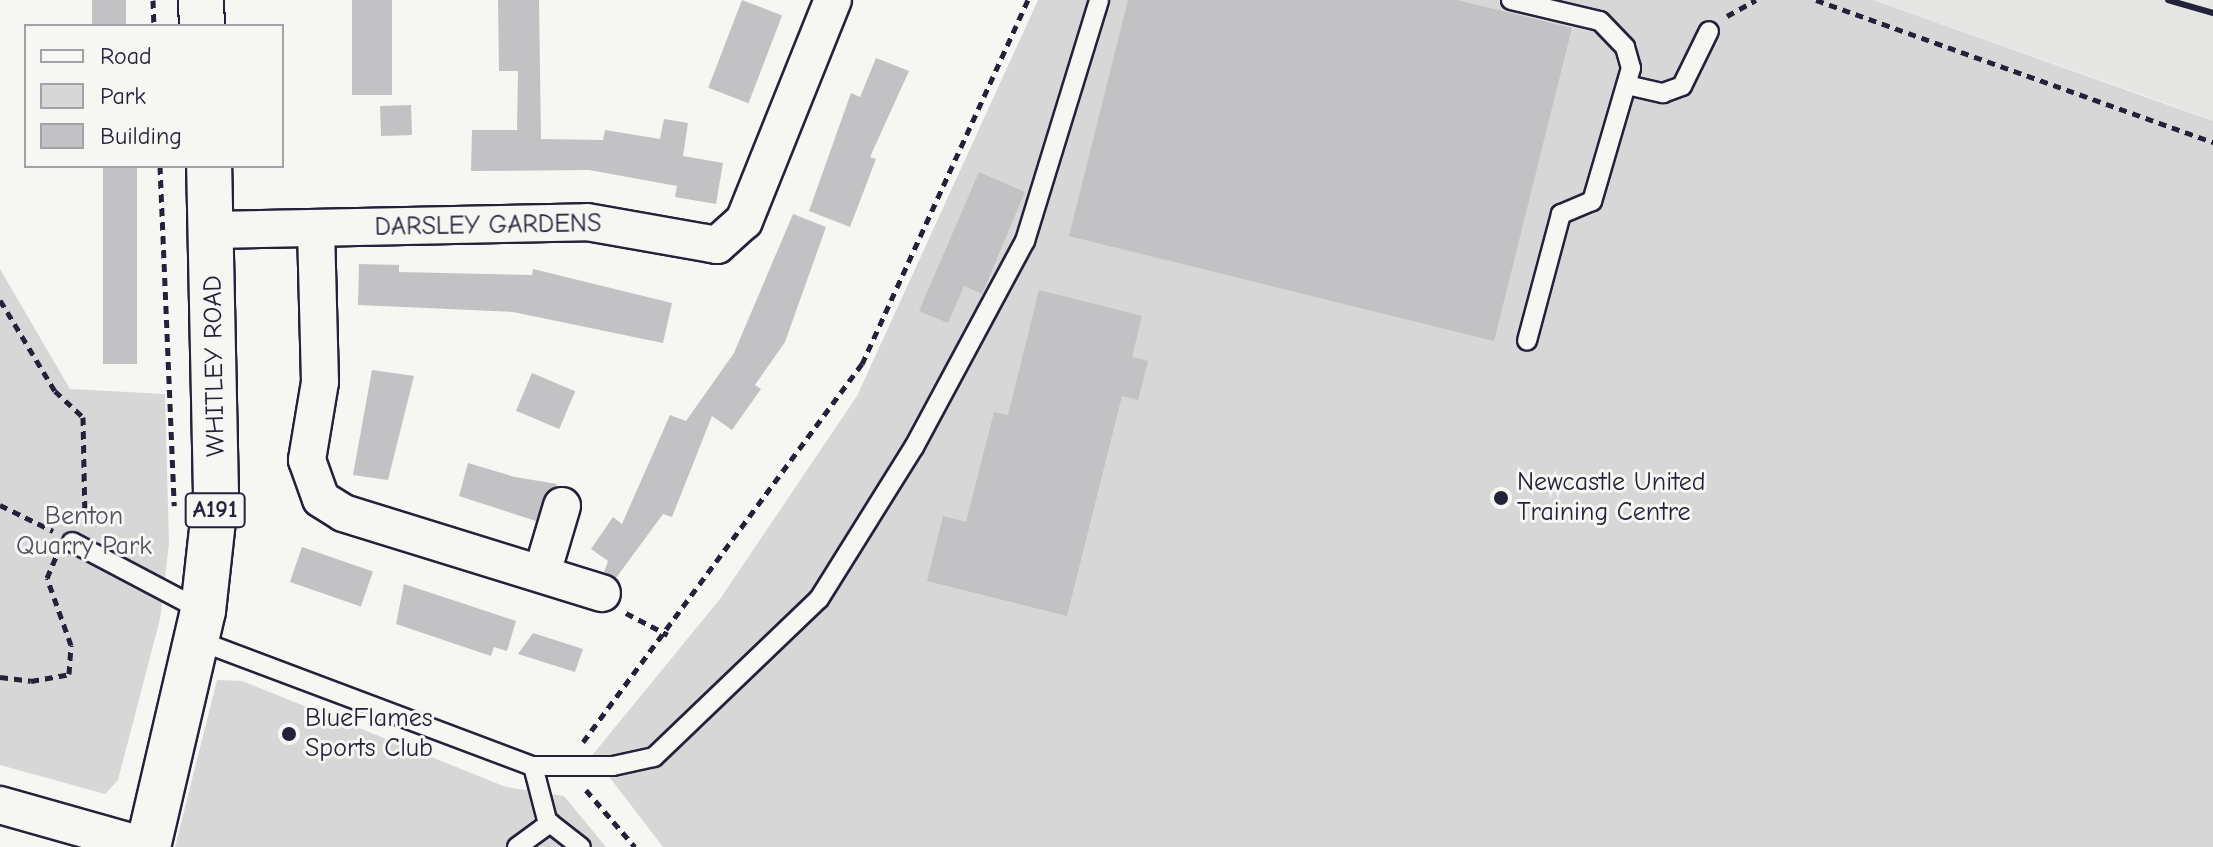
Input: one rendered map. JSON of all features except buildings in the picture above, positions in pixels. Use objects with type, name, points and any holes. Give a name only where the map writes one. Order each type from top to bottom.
[{"type":"main road","points":[[201,0],[202,24]]},
{"type":"main road","name":"WHITLEY ROAD","points":[[148,847],[200,625],[217,479],[209,168]]},
{"type":"street","name":"DARSLEY GARDENS","points":[[213,230],[587,222],[717,245],[744,221],[833,0]]},
{"type":"street","points":[[316,229],[320,382],[307,460],[313,488],[343,513],[602,593]]},
{"type":"street","points":[[542,573],[562,506]]},
{"type":"street","points":[[0,805],[148,847]]},
{"type":"lane","points":[[69,540],[200,625],[533,766],[573,768],[654,757],[819,599],[914,447],[1025,241],[1099,0]]},
{"type":"lane","points":[[1511,0],[1614,30],[1631,68],[1592,201],[1561,214],[1527,341]]},
{"type":"lane","points":[[1627,85],[1663,93],[1682,86],[1709,31]]},
{"type":"lane","points":[[533,766],[548,824]]},
{"type":"lane","points":[[517,847],[548,824],[560,825],[581,847]]},
{"type":"path","points":[[153,0],[154,24]]},
{"type":"path","points":[[635,847],[573,768],[586,736],[668,635],[862,364],[1028,0]]},
{"type":"path","points":[[1709,31],[1740,3],[1756,0]]},
{"type":"path","points":[[1816,0],[2213,142]]},
{"type":"path","points":[[160,168],[174,514]]},
{"type":"path","points":[[0,300],[55,391],[83,417],[85,532],[69,540],[47,578],[71,645],[69,674],[31,681],[0,677]]},
{"type":"path","points":[[0,505],[69,540]]},
{"type":"path","points":[[602,593],[609,605],[668,635]]},
{"type":"shaded area","points":[[1873,0],[2213,0],[2213,121],[2154,99]]},
{"type":"green space","name":"Newcastle United Training Centre","points":[[1038,0],[1873,0],[2213,121],[2213,847],[663,847],[607,774],[585,764],[720,599],[857,396]]},
{"type":"green space","name":"Benton Quarry Park","points":[[0,269],[70,389],[165,394],[169,543],[160,619],[118,780],[105,794],[0,765]]},
{"type":"green space","name":"BlueFlames Sports Club","points":[[217,680],[242,681],[506,787],[564,796],[606,847],[175,847]]},
{"type":"railway","points":[[2168,0],[2213,13]]},
{"type":"place","name":"Newcastle United Training Centre","points":[[1501,498]]},
{"type":"place","name":"BlueFlames Sports Club","points":[[289,734]]}]
